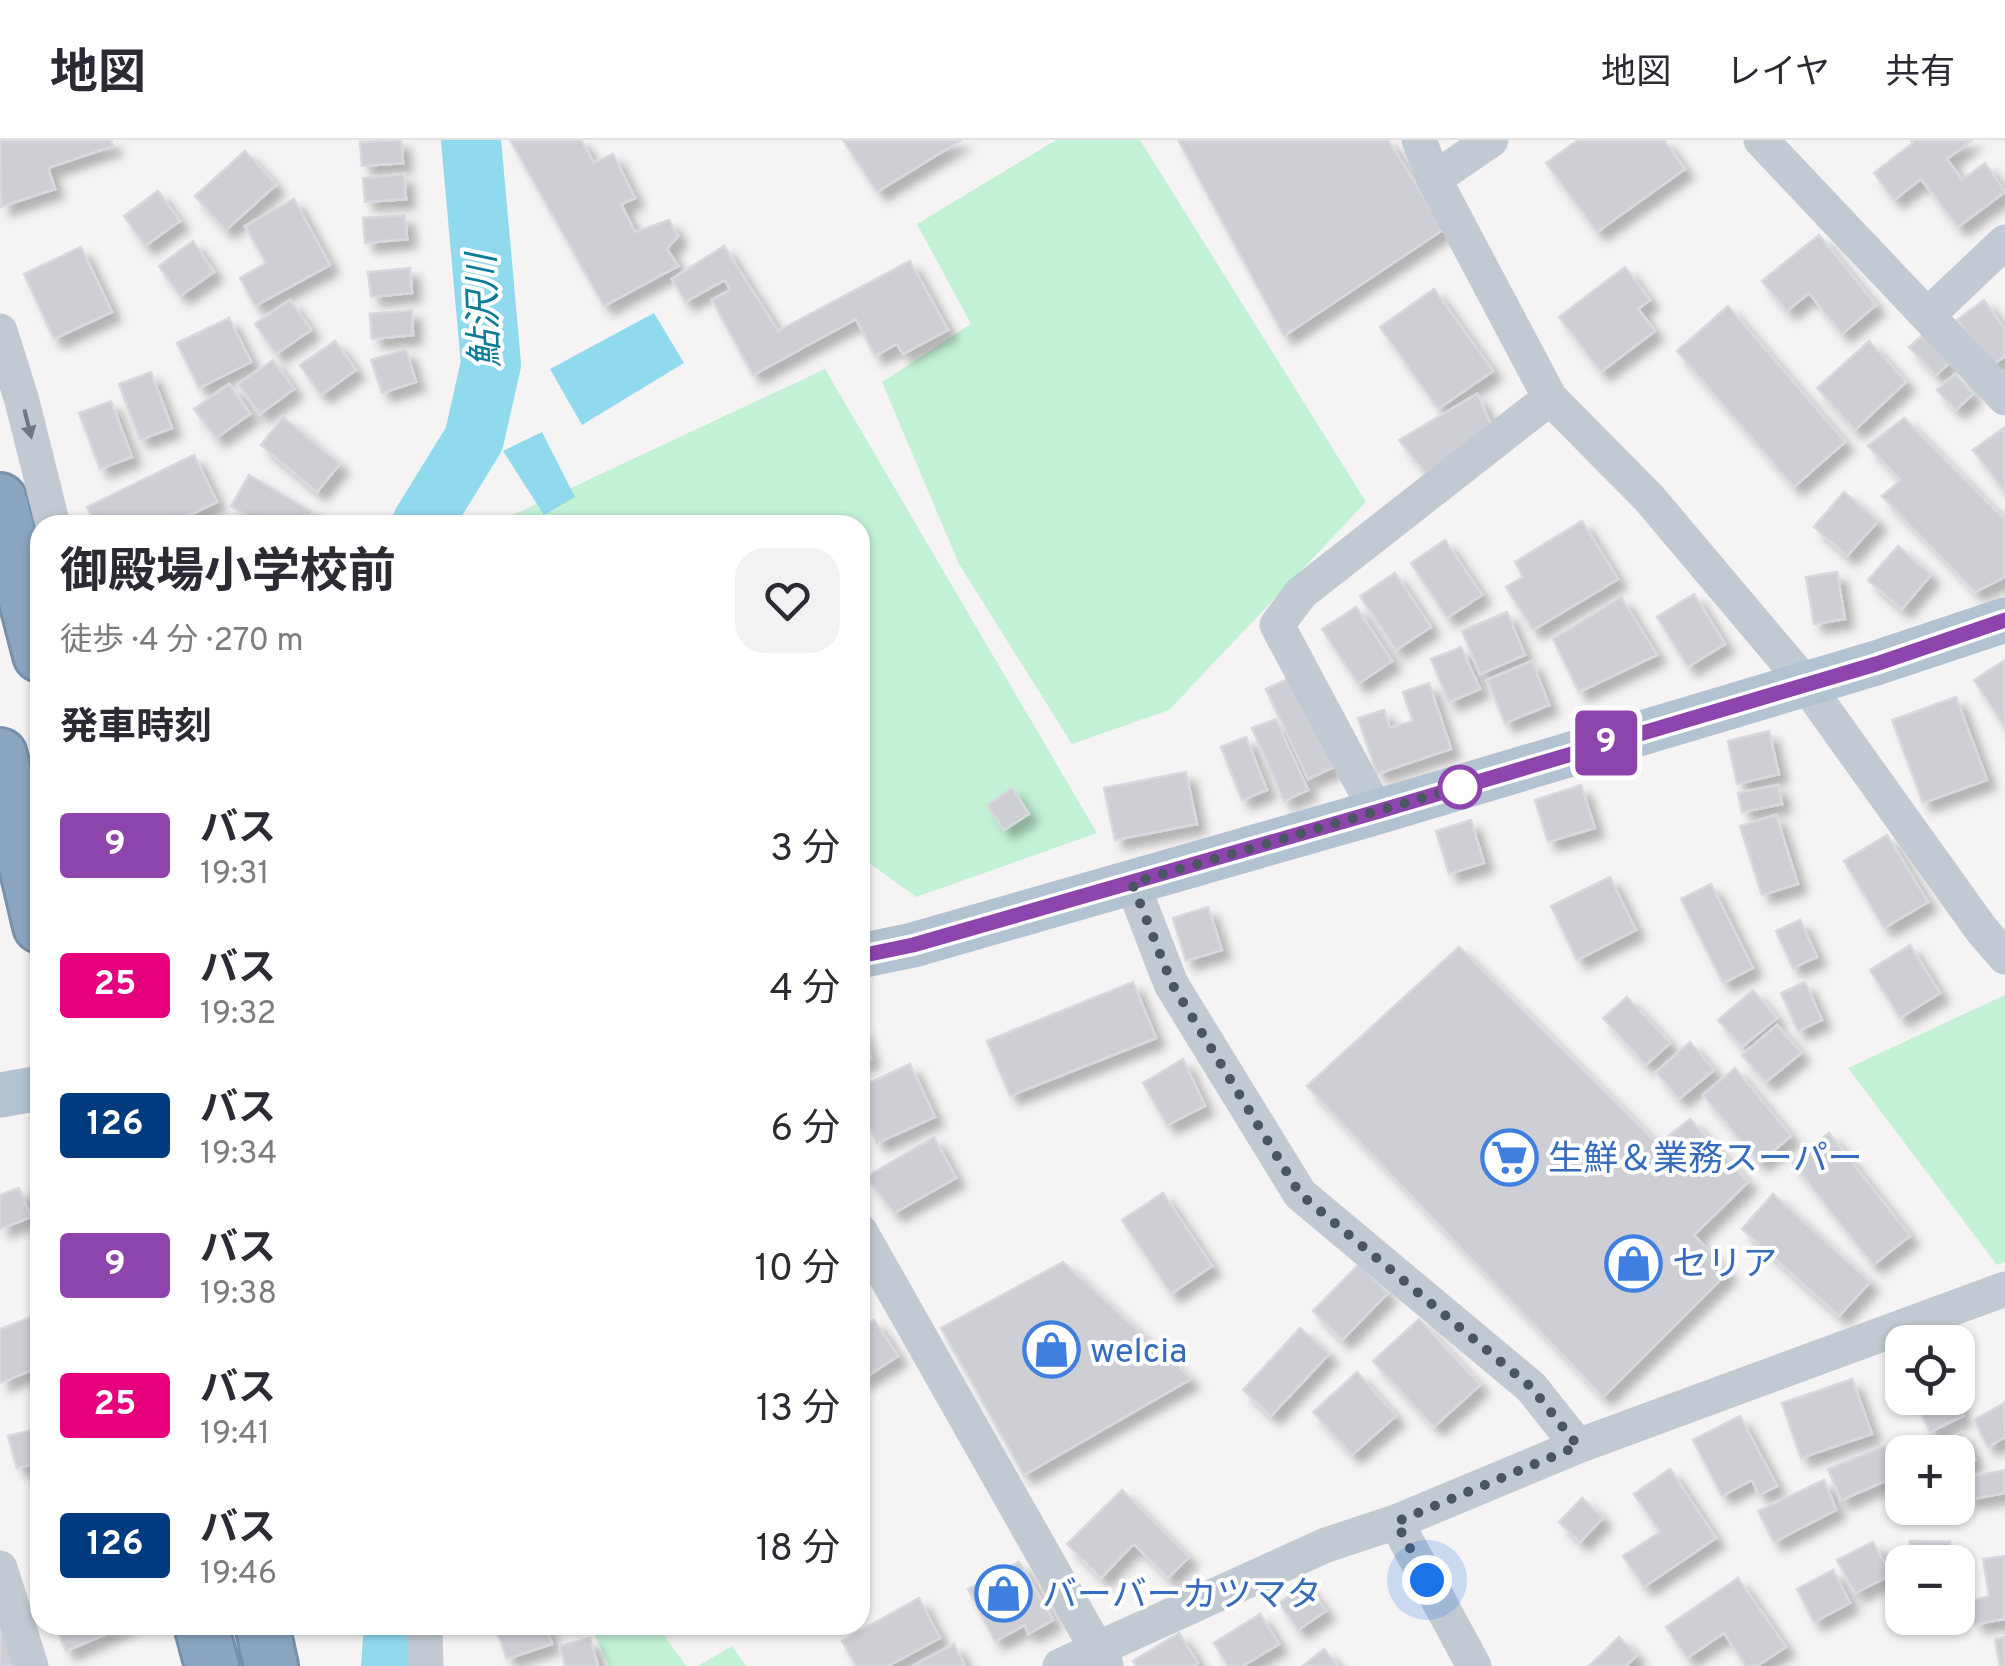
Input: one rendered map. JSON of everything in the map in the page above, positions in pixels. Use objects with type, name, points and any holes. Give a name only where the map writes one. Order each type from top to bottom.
[{"type":"highway","points":[[0,500],[30,616]]},
{"type":"highway","points":[[0,755],[30,883]]},
{"type":"highway","points":[[204,1635],[212,1666]]},
{"type":"highway","points":[[264,1635],[272,1666]]},
{"type":"main road","points":[[870,954],[913,945],[1376,812],[1961,637],[2005,620]]},
{"type":"main road","points":[[0,1095],[30,1090]]},
{"type":"street","points":[[1418,140],[1434,179],[1550,398],[1648,498],[1804,682],[2005,957]]},
{"type":"street","points":[[1434,179],[1491,140]]},
{"type":"street","points":[[1761,140],[2005,398]]},
{"type":"street","points":[[1928,315],[2005,242]]},
{"type":"street","points":[[0,331],[50,515]]},
{"type":"street","points":[[1376,812],[1276,625],[1301,593],[1550,398]]},
{"type":"street","points":[[1132,883],[1172,984],[1300,1194],[1531,1387],[1578,1446]]},
{"type":"street","points":[[870,1249],[1101,1656]]},
{"type":"street","points":[[1060,1666],[1101,1656],[1326,1546],[1396,1522],[1578,1446],[2005,1288]]},
{"type":"street","points":[[1396,1522],[1474,1666]]},
{"type":"street","points":[[0,1568],[31,1666]]},
{"type":"street","points":[[426,1635],[426,1666]]},
{"type":"green space","points":[[1056,140],[1140,140],[1366,502],[1169,710],[1072,744],[959,564],[882,382],[971,324],[917,224]]},
{"type":"green space","points":[[825,369],[1097,833],[916,897],[870,863],[870,515],[513,515]]},
{"type":"green space","points":[[2005,995],[2005,1262],[1997,1265],[1848,1068]]},
{"type":"green space","points":[[595,1635],[664,1635],[686,1666],[609,1666]]},
{"type":"green space","points":[[732,1646],[746,1666],[698,1666]]},
{"type":"water","points":[[654,313],[684,363],[582,425],[550,369]]},
{"type":"water","points":[[542,432],[575,497],[544,515],[503,451]]},
{"type":"building","points":[[0,140],[111,140],[113,146],[48,168],[55,189],[1,207]]},
{"type":"building","points":[[401,140],[403,163],[362,166],[360,142]]},
{"type":"building","points":[[510,140],[581,140],[594,163],[613,154],[635,198],[621,204],[635,232],[669,220],[678,236],[667,249],[678,266],[604,306]]},
{"type":"building","points":[[843,140],[961,140],[877,192]]},
{"type":"building","points":[[1178,140],[1388,140],[1444,229],[1284,336]]},
{"type":"building","points":[[1578,140],[1664,140],[1685,169],[1597,232],[1546,163]]},
{"type":"building","points":[[1911,140],[1972,140],[1947,159],[1962,180],[1985,163],[2005,192],[1958,227],[1921,179],[1894,200],[1874,173],[1913,143]]},
{"type":"building","points":[[245,151],[276,185],[226,230],[195,196]]},
{"type":"building","points":[[404,174],[406,199],[365,202],[363,178]]},
{"type":"building","points":[[158,191],[180,221],[145,246],[124,216]]},
{"type":"building","points":[[294,199],[330,265],[255,306],[240,278],[266,263],[245,226]]},
{"type":"building","points":[[405,215],[407,239],[365,243],[363,218]]},
{"type":"building","points":[[1819,235],[1876,305],[1842,334],[1809,293],[1787,311],[1762,281]]},
{"type":"building","points":[[193,241],[214,272],[180,296],[159,266]]},
{"type":"building","points":[[724,246],[778,331],[910,261],[948,330],[903,354],[897,344],[875,356],[856,319],[753,375],[712,300],[730,290],[725,280],[685,302],[672,279]]},
{"type":"building","points":[[81,247],[112,312],[54,339],[24,274]]},
{"type":"building","points":[[1625,267],[1650,300],[1638,309],[1655,331],[1601,372],[1559,317]]},
{"type":"building","points":[[410,268],[412,293],[371,297],[368,272]]},
{"type":"building","points":[[1434,289],[1493,371],[1438,409],[1380,327]]},
{"type":"building","points":[[290,300],[311,330],[276,354],[255,324]]},
{"type":"building","points":[[1984,300],[2005,329],[2005,356],[1991,366],[1957,320]]},
{"type":"building","points":[[1728,306],[1845,442],[1794,487],[1677,351]]},
{"type":"building","points":[[412,310],[413,335],[372,339],[370,314]]},
{"type":"building","points":[[229,318],[251,362],[199,388],[177,343]]},
{"type":"building","points":[[1924,334],[1950,362],[1936,375],[1909,347]]},
{"type":"building","points":[[335,341],[356,370],[321,395],[300,365]]},
{"type":"building","points":[[1869,341],[1906,382],[1855,430],[1817,388]]},
{"type":"building","points":[[406,349],[416,382],[382,393],[371,360]]},
{"type":"building","points":[[273,360],[294,389],[260,414],[238,384]]},
{"type":"building","points":[[151,372],[172,428],[140,440],[119,384]]},
{"type":"building","points":[[1955,374],[1973,394],[1956,410],[1937,390]]},
{"type":"building","points":[[229,384],[250,414],[216,438],[194,409]]},
{"type":"building","points":[[1477,394],[1492,426],[1426,474],[1399,440]]},
{"type":"building","points":[[111,401],[132,457],[100,469],[79,413]]},
{"type":"building","points":[[283,417],[340,464],[317,492],[261,445]]},
{"type":"building","points":[[1904,418],[2005,520],[2005,577],[1975,592],[1882,496],[1901,480],[1868,446]]},
{"type":"building","points":[[2005,427],[2005,492],[1973,450]]},
{"type":"building","points":[[194,455],[217,502],[190,515],[91,515],[87,507]]},
{"type":"building","points":[[249,475],[312,512],[246,515],[231,506]]},
{"type":"building","points":[[1844,492],[1878,521],[1847,556],[1814,527]]},
{"type":"building","points":[[1582,521],[1618,579],[1533,630],[1506,587],[1523,577],[1515,562]]},
{"type":"building","points":[[1445,540],[1482,595],[1447,618],[1411,563]]},
{"type":"building","points":[[1898,546],[1931,575],[1902,609],[1868,580]]},
{"type":"building","points":[[1837,572],[1845,619],[1814,624],[1806,577]]},
{"type":"building","points":[[1395,573],[1431,627],[1396,650],[1360,596]]},
{"type":"building","points":[[1694,594],[1725,644],[1688,667],[1657,617]]},
{"type":"building","points":[[1621,597],[1657,655],[1579,692],[1553,639]]},
{"type":"building","points":[[1356,607],[1392,661],[1358,684],[1322,629]]},
{"type":"building","points":[[1507,612],[1525,655],[1480,674],[1462,631]]},
{"type":"building","points":[[1461,647],[1480,689],[1449,702],[1431,659]]},
{"type":"building","points":[[2005,660],[2005,726],[2004,726],[1974,680]]},
{"type":"building","points":[[1532,661],[1549,705],[1505,723],[1487,680]]},
{"type":"building","points":[[1292,677],[1334,767],[1308,779],[1266,689]]},
{"type":"building","points":[[1429,683],[1451,749],[1377,774],[1358,718],[1384,710],[1390,728],[1413,721],[1403,692]]},
{"type":"building","points":[[1956,697],[1987,780],[1923,803],[1892,720]]},
{"type":"building","points":[[1276,719],[1308,790],[1284,801],[1252,728]]},
{"type":"building","points":[[1769,731],[1779,774],[1737,784],[1728,741]]},
{"type":"building","points":[[1246,737],[1267,790],[1242,800],[1221,747]]},
{"type":"building","points":[[1186,772],[1197,824],[1115,840],[1104,788]]},
{"type":"building","points":[[1581,785],[1595,828],[1548,842],[1535,800]]},
{"type":"building","points":[[1778,785],[1782,804],[1742,812],[1738,793]]},
{"type":"building","points":[[1012,788],[1029,814],[1004,830],[987,805]]},
{"type":"building","points":[[1776,815],[1798,884],[1762,895],[1740,826]]},
{"type":"building","points":[[1471,820],[1484,863],[1449,874],[1436,831]]},
{"type":"building","points":[[1887,835],[1928,902],[1884,928],[1844,861]]},
{"type":"building","points":[[1610,877],[1636,930],[1577,960],[1551,906]]},
{"type":"building","points":[[1711,884],[1753,968],[1723,983],[1681,899]]},
{"type":"building","points":[[1208,907],[1222,950],[1186,961],[1173,918]]},
{"type":"building","points":[[1800,920],[1817,957],[1793,968],[1776,931]]},
{"type":"building","points":[[1910,945],[1940,993],[1900,1018],[1870,970]]},
{"type":"building","points":[[1459,947],[1658,1144],[1690,1119],[1748,1182],[1694,1235],[1728,1272],[1603,1397],[1307,1086]]},
{"type":"building","points":[[1133,982],[1156,1038],[1010,1096],[987,1041]]},
{"type":"building","points":[[1805,982],[1822,1020],[1798,1031],[1781,993]]},
{"type":"building","points":[[1753,990],[1777,1018],[1742,1047],[1718,1020]]},
{"type":"building","points":[[1627,997],[1670,1043],[1646,1065],[1603,1018]]},
{"type":"building","points":[[1777,1025],[1801,1053],[1766,1082],[1742,1055]]},
{"type":"building","points":[[1690,1042],[1714,1070],[1679,1099],[1656,1072]]},
{"type":"building","points":[[1183,1059],[1205,1106],[1167,1125],[1143,1083]]},
{"type":"building","points":[[910,1064],[935,1117],[877,1143],[870,1128],[870,1082]]},
{"type":"building","points":[[1735,1068],[1791,1136],[1759,1163],[1703,1095]]},
{"type":"building","points":[[1829,1133],[1910,1236],[1873,1265],[1792,1162]]},
{"type":"building","points":[[934,1137],[956,1178],[894,1213],[870,1182],[870,1175]]},
{"type":"building","points":[[19,1188],[30,1217],[0,1229],[0,1195]]},
{"type":"building","points":[[1163,1193],[1212,1266],[1171,1294],[1122,1220]]},
{"type":"building","points":[[1773,1194],[1870,1282],[1839,1316],[1742,1229]]},
{"type":"building","points":[[1063,1262],[1191,1379],[1024,1475],[941,1328]]},
{"type":"building","points":[[1359,1264],[1388,1293],[1342,1340],[1313,1311]]},
{"type":"building","points":[[30,1317],[30,1371],[0,1383],[0,1329]]},
{"type":"building","points":[[1419,1319],[1480,1385],[1434,1427],[1373,1361]]},
{"type":"building","points":[[874,1320],[898,1356],[870,1374],[870,1323]]},
{"type":"building","points":[[1300,1328],[1329,1354],[1271,1416],[1243,1390]]},
{"type":"building","points":[[1357,1372],[1396,1416],[1352,1455],[1313,1412]]},
{"type":"building","points":[[1852,1379],[1872,1434],[1801,1458],[1782,1403]]},
{"type":"building","points":[[2004,1403],[2005,1437],[1988,1447],[1974,1420]]},
{"type":"building","points":[[1922,1415],[1963,1415],[1963,1416],[1930,1432]]},
{"type":"building","points":[[1740,1416],[1777,1486],[1759,1495],[1752,1480],[1722,1496],[1693,1440]]},
{"type":"building","points":[[30,1430],[30,1465],[17,1468],[8,1436]]},
{"type":"building","points":[[1885,1448],[1885,1481],[1841,1500],[1828,1469]]},
{"type":"building","points":[[1670,1469],[1716,1538],[1644,1587],[1623,1556],[1660,1532],[1634,1494]]},
{"type":"building","points":[[2005,1470],[2005,1493],[1975,1499],[1975,1476]]},
{"type":"building","points":[[1824,1480],[1836,1510],[1774,1542],[1758,1511]]},
{"type":"building","points":[[1122,1490],[1189,1557],[1168,1578],[1134,1544],[1101,1578],[1067,1544]]},
{"type":"building","points":[[1582,1498],[1603,1518],[1580,1542],[1559,1522]]},
{"type":"building","points":[[1910,1541],[1950,1542],[1950,1545],[1910,1545]]},
{"type":"building","points":[[1873,1542],[1885,1564],[1885,1578],[1855,1593],[1837,1560]]},
{"type":"building","points":[[2005,1556],[2005,1619],[1975,1624],[1975,1600],[1989,1596],[1983,1559]]},
{"type":"building","points":[[1019,1562],[1053,1620],[1028,1634],[1025,1625],[995,1641],[968,1589]]},
{"type":"building","points":[[1833,1570],[1850,1603],[1814,1622],[1797,1589]]},
{"type":"building","points":[[1738,1578],[1786,1647],[1757,1666],[1746,1666],[1724,1633],[1687,1658],[1666,1627]]},
{"type":"building","points":[[1306,1584],[1326,1611],[1298,1630],[1279,1603]]},
{"type":"building","points":[[919,1598],[940,1638],[888,1666],[856,1666],[842,1641],[853,1635],[870,1635],[870,1625]]},
{"type":"building","points":[[1260,1614],[1279,1644],[1243,1666],[1228,1666],[1214,1643]]},
{"type":"building","points":[[0,1621],[16,1666],[0,1666]]},
{"type":"building","points":[[1179,1633],[1198,1663],[1136,1666],[1133,1661]]},
{"type":"building","points":[[59,1635],[104,1635],[66,1651]]},
{"type":"building","points":[[499,1635],[549,1635],[552,1644],[507,1659]]},
{"type":"building","points":[[1619,1637],[1637,1655],[1626,1666],[1589,1666]]},
{"type":"building","points":[[2005,1637],[2005,1666],[2000,1666],[1995,1639]]},
{"type":"building","points":[[590,1638],[598,1666],[565,1666],[560,1646]]},
{"type":"building","points":[[954,1644],[965,1666],[913,1666]]},
{"type":"building","points":[[1324,1649],[1338,1666],[1303,1666]]},
{"type":"waterway","name":"鮎沢川","points":[[427,515],[474,439],[491,364],[471,140]]},
{"type":"waterway","name":"鮎沢川","points":[[391,1666],[393,1635]]},
{"type":"bus line","name":"9","points":[[870,954],[913,945],[1376,812],[1804,682],[1876,664],[2005,620]]},
{"type":"place","name":"生鮮＆業務スーパー","points":[[1509,1158]]},
{"type":"place","name":"セリア","points":[[1633,1263]]},
{"type":"place","name":"welcia","points":[[1051,1350]]},
{"type":"place","name":"バーバーカツマタ","points":[[1003,1594]]},
{"type":"route","points":[[1427,1580],[1396,1522],[1578,1446],[1531,1387],[1300,1194],[1172,984],[1132,883],[1460,787]]}]
